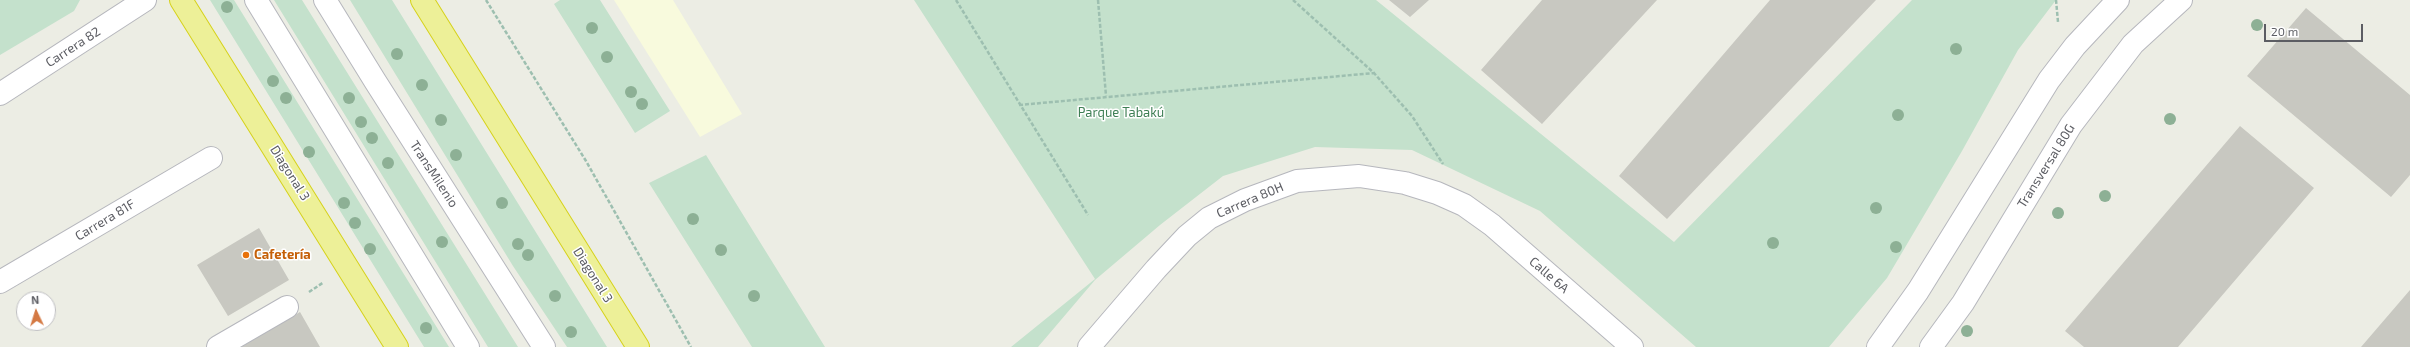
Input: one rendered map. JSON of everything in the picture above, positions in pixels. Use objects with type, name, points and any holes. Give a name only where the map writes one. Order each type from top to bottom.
[{"type":"highway","name":"Diagonal 3","points":[[181,0],[348,266],[397,347]]},
{"type":"highway","name":"Diagonal 3","points":[[422,0],[638,347]]},
{"type":"street","name":"Carrera 82","points":[[0,94],[146,0]]},
{"type":"street","points":[[256,0],[468,347]]},
{"type":"street","name":"TransMilenio","points":[[325,0],[374,81],[544,347]]},
{"type":"street","points":[[1878,347],[1918,291],[2026,114],[2053,74],[2075,46],[2118,0]]},
{"type":"street","name":"Transversal 80G","points":[[1931,347],[1963,303],[2070,125],[2133,44],[2181,0]]},
{"type":"street","name":"Carrera 81F","points":[[0,282],[211,158]]},
{"type":"street","name":"Carrera 80H","points":[[1089,347],[1187,236],[1209,218],[1245,200],[1297,181],[1359,176],[1405,183],[1437,193],[1464,205]]},
{"type":"street","name":"Calle 6A","points":[[1464,205],[1492,225],[1632,347]]},
{"type":"street","points":[[218,347],[288,307]]},
{"type":"path","points":[[486,0],[586,161],[691,347]]},
{"type":"path","points":[[956,0],[1088,215]]},
{"type":"path","points":[[1098,0],[1106,96]]},
{"type":"path","points":[[1293,0],[1374,73],[1412,116],[1436,150],[1464,205]]},
{"type":"path","points":[[1020,105],[1106,96],[1374,73]]},
{"type":"path","points":[[288,307],[348,266]]},
{"type":"shaded area","points":[[614,0],[673,0],[742,114],[700,137]]},
{"type":"green space","points":[[0,0],[80,0],[74,11],[0,55]]},
{"type":"green space","points":[[210,0],[234,0],[449,347],[424,347]]},
{"type":"green space","points":[[274,0],[302,0],[518,347],[488,347]]},
{"type":"green space","points":[[350,0],[392,0],[607,347],[567,347],[513,266]]},
{"type":"green space","points":[[560,0],[600,0],[670,111],[635,133],[554,4]]},
{"type":"green space","name":"Parque Tabakú","points":[[914,0],[1376,0],[1674,242],[1912,0],[2056,0],[2018,50],[1962,151],[1887,278],[1829,347],[1696,347],[1540,211],[1412,150],[1315,147],[1223,176],[1160,225],[1095,280],[1038,347],[1011,347],[1095,279]]},
{"type":"green space","points":[[706,155],[825,347],[752,347],[649,183]]},
{"type":"building","points":[[1389,0],[1429,0],[1410,17]]},
{"type":"building","points":[[1542,0],[1657,0],[1542,124],[1481,70]]},
{"type":"building","points":[[1770,0],[1876,0],[1667,219],[1619,176]]},
{"type":"building","points":[[2306,8],[2410,95],[2410,175],[2391,197],[2247,76]]},
{"type":"building","points":[[2240,126],[2314,188],[2178,347],[2084,347],[2065,331]]},
{"type":"building","points":[[259,228],[289,280],[228,316],[197,265]]},
{"type":"building","points":[[2410,290],[2410,347],[2361,347]]},
{"type":"building","points":[[300,312],[320,347],[241,347]]},
{"type":"place","name":"Cafetería","points":[[246,255]]}]
